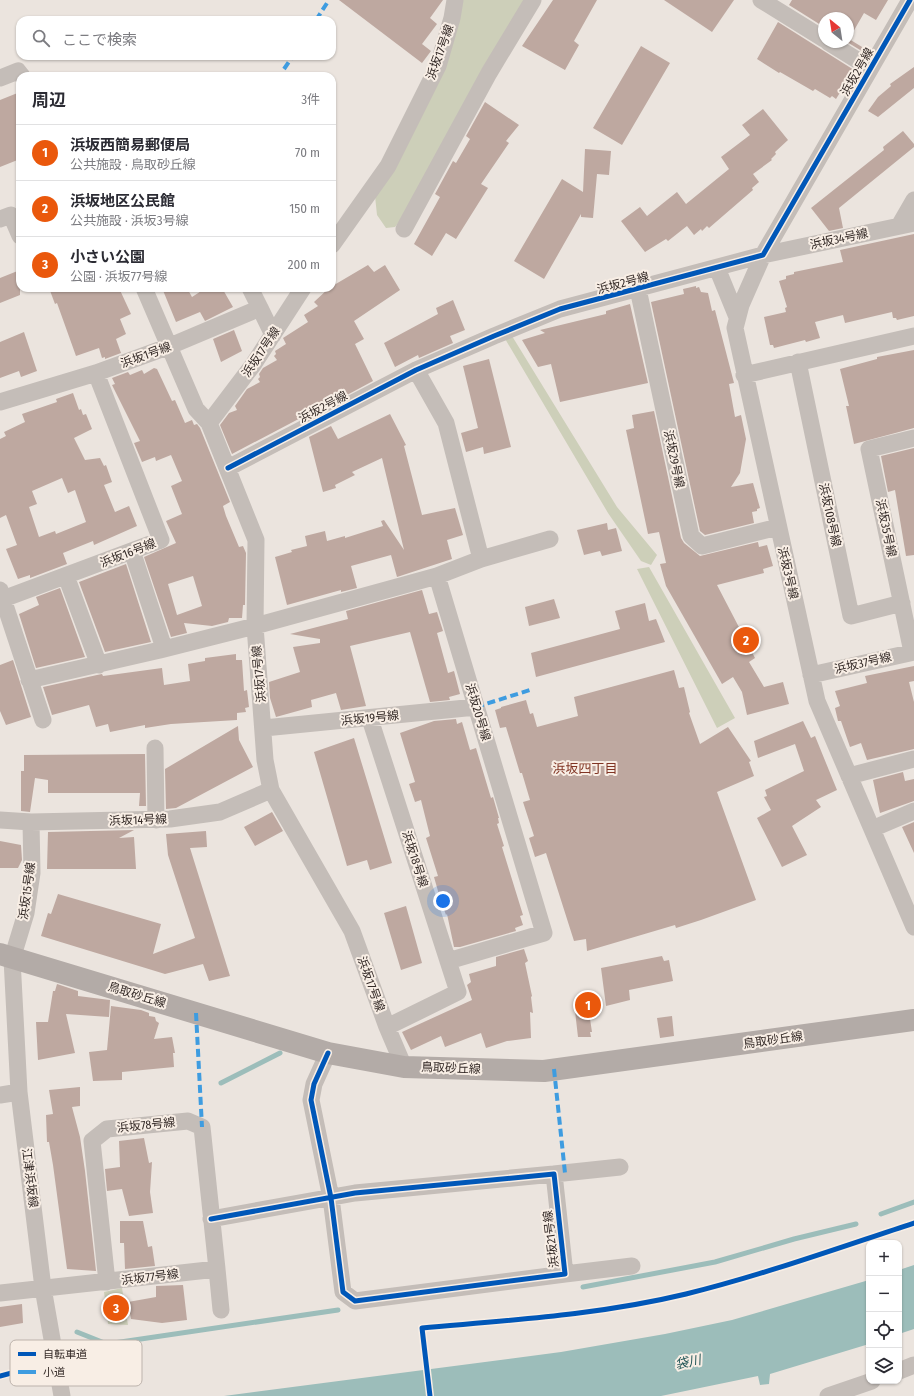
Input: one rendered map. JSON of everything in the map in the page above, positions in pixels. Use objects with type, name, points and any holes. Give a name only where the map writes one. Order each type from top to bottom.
[{"type":"main road","name":"鳥取砂丘線","points":[[6,956],[328,1053],[404,1067],[544,1071],[914,1020]]},
{"type":"street","name":"浜坂17号線","points":[[336,238],[388,166],[438,66],[452,18],[455,0]]},
{"type":"street","points":[[404,229],[489,73],[533,0]]},
{"type":"street","points":[[761,0],[818,35]]},
{"type":"street","name":"浜坂2号線","points":[[228,468],[416,370],[560,309],[638,290],[763,255],[910,0]]},
{"type":"street","points":[[838,48],[870,68]]},
{"type":"street","points":[[0,78],[19,72]]},
{"type":"street","points":[[907,224],[914,200]]},
{"type":"street","points":[[0,219],[11,215],[16,227]]},
{"type":"street","name":"浜坂34号線","points":[[763,255],[907,224]]},
{"type":"street","points":[[737,317],[763,255]]},
{"type":"street","points":[[717,268],[737,317]]},
{"type":"street","name":"浜坂29号線","points":[[638,290],[691,536],[702,546],[778,527]]},
{"type":"street","points":[[146,292],[196,409],[210,423]]},
{"type":"street","points":[[252,292],[273,335]]},
{"type":"street","name":"浜坂17号線","points":[[300,292],[253,365],[210,423],[256,540],[255,626],[264,728],[265,760],[271,790],[352,931],[387,1027],[404,1067]]},
{"type":"street","name":"浜坂1号線","points":[[0,402],[96,373],[170,346],[260,308]]},
{"type":"street","name":"浜坂3号線","points":[[737,317],[735,328],[744,375],[817,701],[914,927]]},
{"type":"street","points":[[744,375],[914,336]]},
{"type":"street","name":"浜坂108号線","points":[[798,362],[851,616],[902,604]]},
{"type":"street","points":[[416,370],[446,423],[481,559]]},
{"type":"street","name":"浜坂16号線","points":[[2,595],[66,576],[161,540],[96,373]]},
{"type":"street","name":"浜坂35号線","points":[[913,652],[869,449],[914,438]]},
{"type":"street","points":[[30,680],[99,665],[255,626],[437,576],[481,559],[550,539]]},
{"type":"street","points":[[132,551],[162,642],[160,650]]},
{"type":"street","points":[[66,576],[99,665]]},
{"type":"street","name":"浜坂20号線","points":[[437,576],[544,933],[448,961]]},
{"type":"street","points":[[2,595],[43,720]]},
{"type":"street","name":"浜坂37号線","points":[[811,675],[913,652]]},
{"type":"street","name":"浜坂19号線","points":[[264,728],[476,707]]},
{"type":"street","name":"浜坂18号線","points":[[370,718],[458,992],[387,1027]]},
{"type":"street","points":[[155,748],[156,820]]},
{"type":"street","points":[[849,776],[914,759]]},
{"type":"street","name":"浜坂14号線","points":[[0,820],[31,822],[156,820],[220,812],[271,790]]},
{"type":"street","points":[[872,829],[914,810]]},
{"type":"street","name":"浜坂15号線","points":[[6,956],[26,913],[32,873],[31,822]]},
{"type":"street","name":"江津浜坂線","points":[[6,956],[19,1092],[43,1288],[52,1340]]},
{"type":"street","name":"浜坂21号線","points":[[328,1053],[314,1084],[310,1100],[331,1198],[343,1292],[355,1301],[565,1274],[554,1174]]},
{"type":"street","points":[[0,1095],[19,1092]]},
{"type":"street","name":"浜坂78号線","points":[[107,1282],[92,1141],[107,1129],[188,1121],[202,1127],[217,1269]]},
{"type":"street","points":[[211,1219],[355,1193],[620,1167]]},
{"type":"street","points":[[565,1274],[632,1266]]},
{"type":"street","points":[[217,1269],[221,1310]]},
{"type":"street","name":"浜坂77号線","points":[[0,1294],[217,1269]]},
{"type":"street","points":[[902,1370],[914,1365]]},
{"type":"street","points":[[828,1396],[866,1383]]},
{"type":"green space","points":[[460,0],[527,0],[404,216],[395,227],[386,228],[377,215],[375,196]]},
{"type":"green space","points":[[512,336],[617,507],[657,555],[651,565],[641,561],[608,513],[504,337]]},
{"type":"green space","points":[[649,567],[735,718],[717,728],[637,569]]},
{"type":"green space","points":[[122,1288],[128,1325],[108,1324],[104,1292]]},
{"type":"water","points":[[914,1265],[914,1329],[902,1333],[902,1276],[902,1269]]},
{"type":"water","name":"袋川","points":[[866,1281],[866,1345],[770,1374],[769,1384],[760,1385],[758,1376],[661,1396],[224,1396],[561,1352],[665,1334],[732,1320]]},
{"type":"building","points":[[339,0],[443,0],[430,18],[437,24],[422,44],[431,51],[422,63]]},
{"type":"building","points":[[553,0],[597,0],[574,41],[579,45],[565,70],[522,46]]},
{"type":"building","points":[[664,0],[734,0],[712,32]]},
{"type":"building","points":[[792,0],[888,0],[876,20],[864,13],[854,30],[854,12],[818,12],[818,23],[789,5]]},
{"type":"building","points":[[778,22],[854,70],[836,99],[832,96],[830,98],[815,89],[813,91],[780,72],[779,73],[757,59]]},
{"type":"building","points":[[854,42],[867,50],[865,53],[854,46]]},
{"type":"building","points":[[641,46],[670,63],[622,145],[593,128]]},
{"type":"building","points":[[914,67],[914,88],[878,117],[868,111],[878,97],[891,86],[890,84]]},
{"type":"building","points":[[16,94],[16,161],[0,167],[0,100]]},
{"type":"building","points":[[485,102],[519,125],[506,141],[509,143],[481,184],[488,188],[456,239],[446,233],[432,256],[414,244],[440,197],[435,194],[453,161],[456,163],[470,139],[466,136]]},
{"type":"building","points":[[763,109],[788,140],[775,152],[776,154],[771,159],[772,160],[753,174],[759,182],[752,188],[753,190],[709,228],[707,226],[702,231],[701,229],[694,235],[687,226],[668,241],[666,239],[645,252],[621,221],[640,207],[647,216],[677,192],[686,204],[729,169],[721,157],[750,135],[742,125]]},
{"type":"building","points":[[903,131],[914,144],[914,147],[839,208],[843,228],[829,231],[811,208],[884,150],[883,147]]},
{"type":"building","points":[[585,149],[611,151],[609,175],[597,174],[593,218],[581,217],[581,214],[544,279],[514,261],[562,179],[583,192]]},
{"type":"building","points":[[914,234],[914,316],[897,320],[896,318],[893,318],[892,312],[845,323],[843,315],[815,322],[820,338],[806,342],[805,340],[774,348],[773,345],[770,345],[764,317],[786,312],[785,308],[787,307],[779,281],[786,279],[786,276],[794,274],[794,272],[843,262],[840,250]]},
{"type":"building","points":[[368,265],[374,272],[385,265],[400,290],[354,321],[364,339],[355,344],[373,381],[232,454],[220,425],[229,413],[237,410],[235,406],[247,389],[260,382],[258,379],[260,377],[259,374],[263,368],[277,360],[274,356],[276,354],[275,351],[286,344],[283,338],[308,322],[304,315],[318,306],[314,302],[325,292],[336,292],[336,284]]},
{"type":"building","points":[[16,272],[16,292],[20,292],[20,295],[0,303],[0,278]]},
{"type":"building","points":[[696,286],[696,288],[699,287],[701,292],[708,293],[712,311],[715,310],[734,383],[729,384],[735,417],[741,415],[746,439],[740,473],[731,487],[753,483],[760,508],[757,509],[757,511],[752,512],[754,523],[705,535],[700,531],[651,302],[684,294],[683,289]]},
{"type":"building","points":[[50,292],[121,292],[131,314],[120,319],[126,334],[116,339],[121,353],[105,359],[105,357],[102,358],[99,348],[76,356],[57,303],[55,304]]},
{"type":"building","points":[[164,292],[189,292],[192,297],[200,292],[224,292],[233,307],[205,321],[200,312],[176,322]]},
{"type":"building","points":[[453,300],[465,330],[450,336],[453,343],[419,358],[418,355],[395,367],[384,343],[438,314],[436,308]]},
{"type":"building","points":[[630,304],[648,383],[560,402],[551,364],[538,367],[522,340],[545,333],[540,330],[606,314],[606,311]]},
{"type":"building","points":[[234,330],[242,351],[221,362],[213,339]]},
{"type":"building","points":[[24,332],[37,371],[21,377],[19,371],[0,378],[0,342]]},
{"type":"building","points":[[914,350],[914,428],[854,444],[846,406],[849,406],[840,369],[877,359],[877,357]]},
{"type":"building","points":[[489,359],[511,447],[484,454],[483,447],[466,452],[461,433],[478,428],[463,366]]},
{"type":"building","points":[[154,368],[157,369],[172,401],[175,400],[185,423],[192,420],[194,425],[197,424],[200,428],[230,502],[223,506],[226,516],[239,547],[243,546],[246,553],[245,605],[243,605],[242,618],[229,618],[228,622],[212,626],[184,623],[187,633],[171,637],[144,557],[176,543],[166,521],[182,514],[171,486],[182,481],[171,455],[156,461],[155,457],[142,462],[134,443],[140,441],[112,385],[115,384],[112,378],[128,372],[130,375],[142,370],[144,374]],"holes":[[[193,576],[202,606],[177,615],[168,584]]]},
{"type":"building","points":[[73,393],[79,410],[81,409],[83,415],[86,414],[92,429],[74,438],[85,460],[100,458],[104,466],[106,465],[112,482],[104,485],[115,512],[129,506],[137,526],[94,545],[93,541],[63,553],[67,564],[30,578],[30,575],[18,579],[6,549],[17,545],[6,515],[0,518],[0,439],[6,436],[4,432],[25,422],[22,414],[57,402],[56,399]],"holes":[[[62,478],[68,493],[75,490],[86,522],[56,534],[55,531],[39,537],[29,507],[37,504],[32,491]]]},
{"type":"building","points":[[654,411],[681,538],[684,543],[700,556],[758,542],[759,547],[767,545],[773,566],[763,569],[764,573],[717,585],[755,658],[749,662],[764,687],[783,682],[789,704],[747,715],[742,692],[733,677],[722,684],[666,586],[660,564],[666,563],[659,532],[648,534],[626,430],[634,428],[632,415]]},
{"type":"building","points":[[390,414],[406,445],[404,446],[422,515],[455,508],[463,535],[447,540],[452,559],[397,577],[391,555],[351,566],[357,588],[341,592],[341,590],[287,605],[275,557],[292,552],[291,550],[307,546],[305,536],[325,531],[327,541],[345,536],[345,538],[383,526],[381,521],[384,520],[404,550],[382,458],[352,472],[355,475],[335,485],[336,488],[323,492],[309,437],[331,426],[338,439]]},
{"type":"building","points":[[914,448],[914,555],[906,556],[895,490],[888,492],[881,456]]},
{"type":"building","points":[[607,523],[608,530],[616,528],[622,551],[602,556],[600,551],[584,555],[577,530]]},
{"type":"building","points":[[126,564],[151,642],[105,652],[79,582]]},
{"type":"building","points":[[60,588],[85,657],[36,668],[19,614],[39,605],[36,597]]},
{"type":"building","points":[[422,590],[429,614],[437,612],[443,631],[437,633],[448,673],[454,671],[460,694],[449,697],[450,700],[430,702],[410,632],[350,646],[366,706],[341,710],[336,693],[311,700],[312,707],[276,717],[270,698],[269,682],[300,672],[293,647],[320,643],[320,639],[290,634],[348,619],[346,611]]},
{"type":"building","points":[[554,599],[560,618],[529,626],[525,607]]},
{"type":"building","points":[[645,603],[649,621],[656,619],[665,642],[536,677],[531,653],[620,629],[615,611]]},
{"type":"building","points":[[236,654],[236,660],[242,660],[244,691],[247,690],[249,707],[245,708],[246,712],[237,713],[237,720],[171,724],[145,728],[145,725],[110,732],[108,724],[96,727],[89,705],[52,715],[43,687],[102,674],[103,676],[162,668],[164,685],[190,681],[188,664],[205,661],[205,658]]},
{"type":"building","points":[[13,660],[31,717],[6,725],[0,711],[0,665]]},
{"type":"building","points":[[914,666],[914,681],[909,682],[914,702],[914,749],[867,760],[861,743],[850,747],[841,721],[838,721],[835,708],[840,706],[835,691],[867,683],[865,676]]},
{"type":"building","points":[[674,670],[679,688],[684,687],[689,713],[700,744],[728,727],[751,761],[749,762],[754,776],[717,792],[756,900],[676,928],[675,925],[587,951],[586,939],[574,941],[546,853],[535,857],[529,838],[534,836],[523,802],[530,800],[506,727],[500,728],[495,710],[526,700],[530,714],[533,713],[537,727],[578,716],[574,697]]},
{"type":"building","points":[[456,719],[457,724],[462,722],[470,750],[476,748],[491,798],[493,797],[499,818],[499,823],[497,824],[504,846],[502,847],[523,915],[520,916],[523,925],[515,928],[516,931],[460,947],[454,947],[447,914],[446,915],[434,877],[438,876],[426,838],[430,836],[421,800],[415,802],[409,784],[415,782],[400,733],[434,721]]},
{"type":"building","points":[[803,721],[811,738],[815,736],[837,790],[816,800],[821,807],[792,826],[807,855],[782,867],[757,818],[771,810],[764,797],[767,796],[765,790],[804,771],[795,744],[758,758],[754,741]]},
{"type":"building","points":[[238,726],[239,740],[253,767],[176,808],[166,809],[165,769]]},
{"type":"building","points":[[354,738],[392,863],[370,870],[367,860],[347,866],[314,752]]},
{"type":"building","points":[[145,754],[146,806],[139,806],[140,793],[48,793],[48,780],[35,778],[30,812],[21,811],[21,771],[24,771],[24,755]]},
{"type":"building","points":[[903,772],[905,781],[914,779],[914,801],[880,813],[873,780]]},
{"type":"building","points":[[272,812],[283,831],[255,846],[244,827]]},
{"type":"building","points":[[914,822],[914,853],[902,827]]},
{"type":"building","points":[[134,830],[119,838],[134,837],[136,869],[47,869],[48,832]]},
{"type":"building","points":[[206,831],[207,847],[190,848],[230,976],[209,981],[203,964],[165,974],[41,936],[48,913],[51,914],[58,894],[161,924],[153,954],[195,938],[168,855],[166,834]]},
{"type":"building","points":[[0,841],[21,845],[22,860],[18,868],[0,868]]},
{"type":"building","points":[[406,906],[422,963],[401,970],[384,913]]},
{"type":"building","points":[[524,949],[528,961],[525,963],[532,996],[533,1013],[530,1012],[531,1038],[507,1041],[486,1048],[481,1033],[445,1047],[441,1036],[411,1050],[402,1032],[472,1000],[467,985],[471,982],[469,974],[496,966],[496,957]]},
{"type":"building","points":[[662,956],[664,961],[669,960],[673,981],[629,990],[630,1000],[606,1006],[601,968]]},
{"type":"building","points":[[57,984],[78,991],[78,996],[110,1000],[109,1017],[66,1014],[75,1053],[38,1060],[36,1022],[48,1022],[53,991],[55,991]]},
{"type":"building","points":[[111,1006],[141,1010],[149,1013],[149,1016],[155,1017],[156,1021],[159,1023],[154,1039],[172,1037],[175,1053],[173,1053],[174,1067],[122,1072],[122,1080],[93,1081],[89,1052],[107,1050]]},
{"type":"building","points":[[575,1011],[589,1012],[592,1032],[590,1032],[591,1037],[578,1037]]},
{"type":"building","points":[[672,1016],[674,1036],[660,1038],[657,1018]]},
{"type":"building","points":[[80,1087],[80,1106],[72,1107],[80,1137],[85,1171],[96,1271],[67,1269],[53,1165],[49,1142],[47,1142],[46,1115],[53,1114],[49,1090]]},
{"type":"building","points":[[144,1138],[149,1163],[152,1162],[150,1192],[153,1213],[129,1216],[122,1189],[107,1191],[105,1169],[120,1167],[119,1141]]},
{"type":"building","points":[[120,1221],[143,1221],[148,1247],[152,1246],[155,1266],[125,1269],[124,1243],[120,1243]]},
{"type":"building","points":[[183,1285],[187,1320],[162,1323],[131,1319],[128,1302],[156,1297],[156,1286]]},
{"type":"building","points":[[22,1304],[23,1323],[0,1327],[0,1307]]},
{"type":"waterway","points":[[221,1083],[280,1053]]},
{"type":"waterway","points":[[881,1214],[914,1202]]},
{"type":"waterway","points":[[583,1287],[715,1262],[794,1239],[856,1224]]},
{"type":"waterway","points":[[134,1340],[338,1310]]},
{"type":"waterway","points":[[77,1332],[97,1340]]},
{"type":"marked path","points":[[319,16],[329,0]]},
{"type":"marked path","points":[[284,69],[290,60]]},
{"type":"marked path","points":[[476,707],[530,690]]},
{"type":"marked path","points":[[196,1013],[202,1127]]},
{"type":"marked path","points":[[554,1069],[565,1173]]},
{"type":"cycle path","points":[[228,468],[416,370],[560,309],[763,255],[910,0]]},
{"type":"cycle path","points":[[211,1219],[355,1193],[554,1174],[565,1274],[355,1301],[343,1292],[331,1198],[311,1100],[314,1084],[328,1053]]},
{"type":"cycle path","points":[[430,1396],[422,1328],[588,1312],[686,1294],[715,1287],[800,1261],[914,1223]]},
{"type":"cycle path","points":[[0,1376],[10,1373]]},
{"type":"place","name":"浜坂地区公民館","points":[[746,640]]},
{"type":"place","name":"浜坂西簡易郵便局","points":[[588,1005]]},
{"type":"place","name":"小さい公園","points":[[116,1308]]},
{"type":"district","name":"浜坂四丁目","points":[[585,768]]}]
